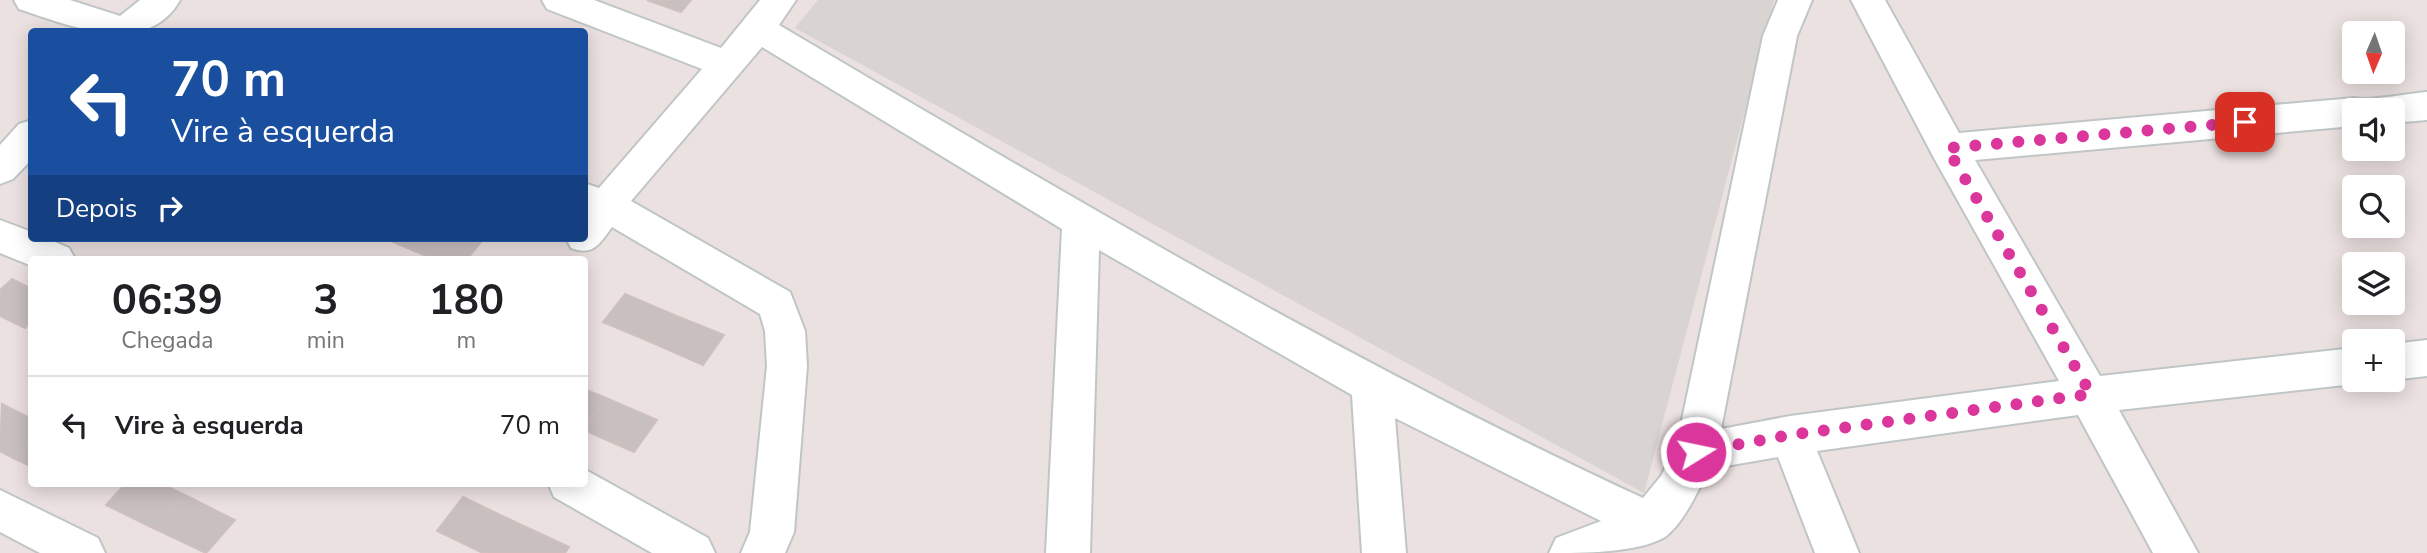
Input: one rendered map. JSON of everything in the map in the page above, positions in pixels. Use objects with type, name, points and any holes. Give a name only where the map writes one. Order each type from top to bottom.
[{"type":"street","points":[[31,0],[115,28]]},
{"type":"street","points":[[128,28],[163,0]]},
{"type":"street","points":[[559,0],[728,65]]},
{"type":"street","points":[[1571,553],[1650,523],[1676,490],[1696,452],[1780,36],[1795,0]]},
{"type":"street","points":[[1868,0],[1947,148],[2091,394],[2176,553]]},
{"type":"street","points":[[763,553],[772,532],[787,366],[785,331],[776,304],[589,219],[728,65],[769,14],[1081,221],[1372,387],[1650,523]]},
{"type":"street","points":[[2405,108],[2427,106]]},
{"type":"street","points":[[1947,148],[2342,113]]},
{"type":"street","points":[[0,169],[28,138]]},
{"type":"street","points":[[1068,553],[1081,221]]},
{"type":"street","points":[[0,236],[50,256]]},
{"type":"street","points":[[2405,361],[2427,358]]},
{"type":"street","points":[[1696,452],[1790,435],[2091,394],[2342,367]]},
{"type":"street","points":[[1372,387],[1384,553]]},
{"type":"street","points":[[1790,435],[1837,553]]},
{"type":"street","points":[[576,487],[693,553]]},
{"type":"street","points":[[0,510],[83,553]]},
{"type":"shaded area","points":[[818,0],[1774,0],[1644,493],[795,28]]},
{"type":"building","points":[[647,0],[691,0],[681,12]]},
{"type":"building","points":[[393,242],[419,242],[412,250]]},
{"type":"building","points":[[419,242],[481,242],[469,256],[427,256],[412,250]]},
{"type":"building","points":[[12,279],[28,287],[28,325],[25,328],[0,316],[0,290]]},
{"type":"building","points":[[625,294],[674,315],[653,343],[603,322]]},
{"type":"building","points":[[674,315],[724,335],[703,365],[653,343]]},
{"type":"building","points":[[588,391],[606,398],[588,421]]},
{"type":"building","points":[[606,398],[657,420],[634,452],[588,432],[588,424]]},
{"type":"building","points":[[2,404],[28,417],[28,446],[15,459],[0,451]]},
{"type":"building","points":[[28,446],[28,465],[15,459]]},
{"type":"building","points":[[122,487],[168,487],[185,495],[155,529],[106,505]]},
{"type":"building","points":[[185,495],[235,520],[206,553],[155,529]]},
{"type":"building","points":[[463,497],[515,522],[492,553],[483,553],[437,531]]},
{"type":"building","points":[[515,522],[569,547],[565,553],[492,553]]},
{"type":"route","points":[[1696,452],[1790,435],[2091,394],[1947,148],[2245,122]]}]
